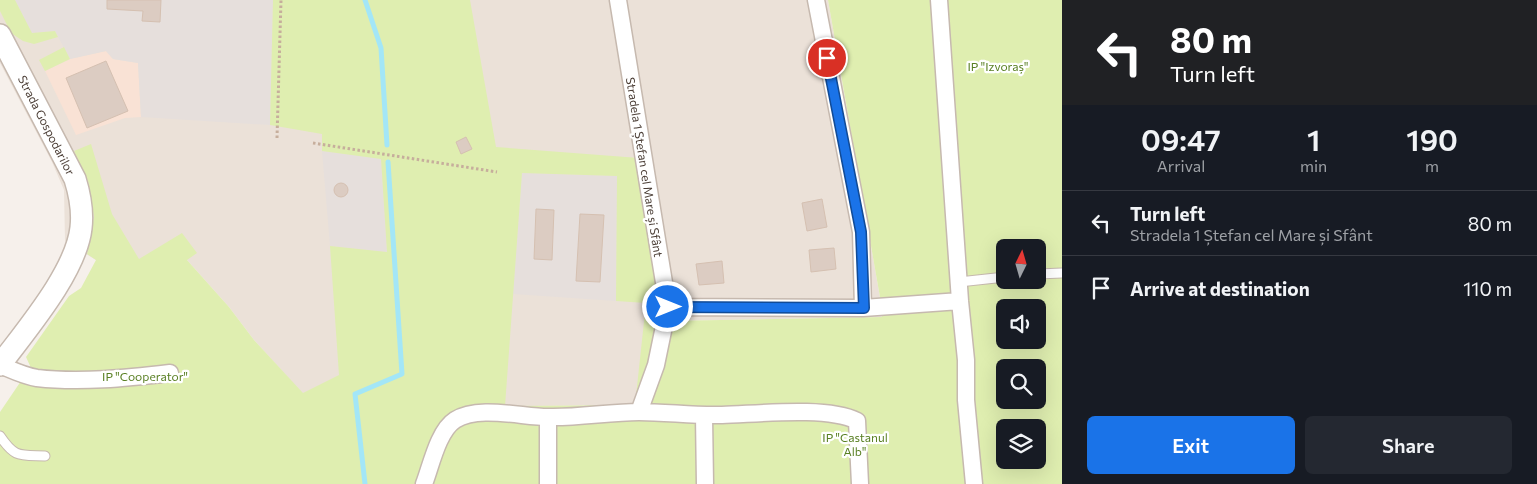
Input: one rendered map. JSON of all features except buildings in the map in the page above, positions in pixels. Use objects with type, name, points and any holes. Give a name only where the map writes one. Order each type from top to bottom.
[{"type":"street","name":"Stradela 1 Ștefan cel Mare și Sfânt","points":[[618,0],[668,307]]},
{"type":"street","points":[[816,0],[861,232],[864,308]]},
{"type":"street","points":[[939,0],[960,302],[966,360],[966,400],[974,484]]},
{"type":"street","name":"Strada Gospodarilor","points":[[0,35],[75,179],[82,212],[81,229],[76,249],[67,269],[40,312],[0,365]]},
{"type":"street","points":[[639,412],[656,366],[668,307],[864,308],[960,302]]},
{"type":"street","points":[[0,365],[36,378],[130,378],[170,374]]},
{"type":"street","points":[[424,484],[433,453],[442,434],[454,420],[470,414],[508,413],[548,418],[639,412],[704,416],[812,412],[846,415],[857,421],[860,484]]},
{"type":"street","points":[[704,416],[705,484]]},
{"type":"street","points":[[548,418],[548,484]]},
{"type":"lane","points":[[1046,273],[1062,272]]},
{"type":"lane","points":[[959,282],[996,278]]},
{"type":"lane","points":[[0,436],[9,449],[19,455],[45,456]]},
{"type":"path","points":[[277,138],[281,0]]},
{"type":"path","points":[[313,143],[497,172]]},
{"type":"shaded area","points":[[0,0],[828,0],[882,317],[662,321],[635,405],[442,407],[364,461],[254,340],[229,307],[187,260],[96,260],[65,241],[64,190],[52,162],[0,63]]},
{"type":"shaded area","points":[[15,0],[273,0],[270,125],[141,117],[138,63],[113,59],[106,51],[70,59],[55,31],[32,33]]},
{"type":"shaded area","points":[[106,51],[113,59],[138,63],[141,117],[125,118],[76,135],[45,71],[70,59]]},
{"type":"shaded area","points":[[322,151],[381,158],[387,252],[330,246]]},
{"type":"shaded area","points":[[522,173],[617,176],[616,301],[513,294]]},
{"type":"green space","points":[[0,0],[15,0],[32,33],[55,31],[58,37],[34,44],[23,41],[11,33],[0,11]]},
{"type":"green space","points":[[273,0],[470,0],[496,147],[639,158],[663,321],[882,317],[828,0],[1062,0],[1062,484],[0,484],[0,412],[21,381],[26,382],[31,368],[26,357],[69,296],[81,288],[96,260],[87,254],[94,217],[88,181],[74,151],[91,144],[112,214],[139,259],[182,233],[197,253],[187,260],[229,307],[254,340],[303,393],[339,375],[330,246],[387,252],[381,159],[322,151],[322,134],[270,125]],"holes":[[[522,173],[617,176],[616,301],[646,303],[635,405],[505,406]]]},
{"type":"green space","points":[[64,47],[70,59],[45,71],[39,60]]},
{"type":"waterway","points":[[365,0],[381,48],[387,145]]},
{"type":"waterway","points":[[365,484],[355,394],[402,374],[388,162]]},
{"type":"route","points":[[668,307],[864,308],[861,232],[827,58]]},
{"type":"park label","name":"IP \"Izvoraș\"","points":[[998,66]]},
{"type":"park label","name":"IP \"Cooperator\"","points":[[145,376]]},
{"type":"park label","name":"IP \"Castanul Alb\"","points":[[855,444]]}]
